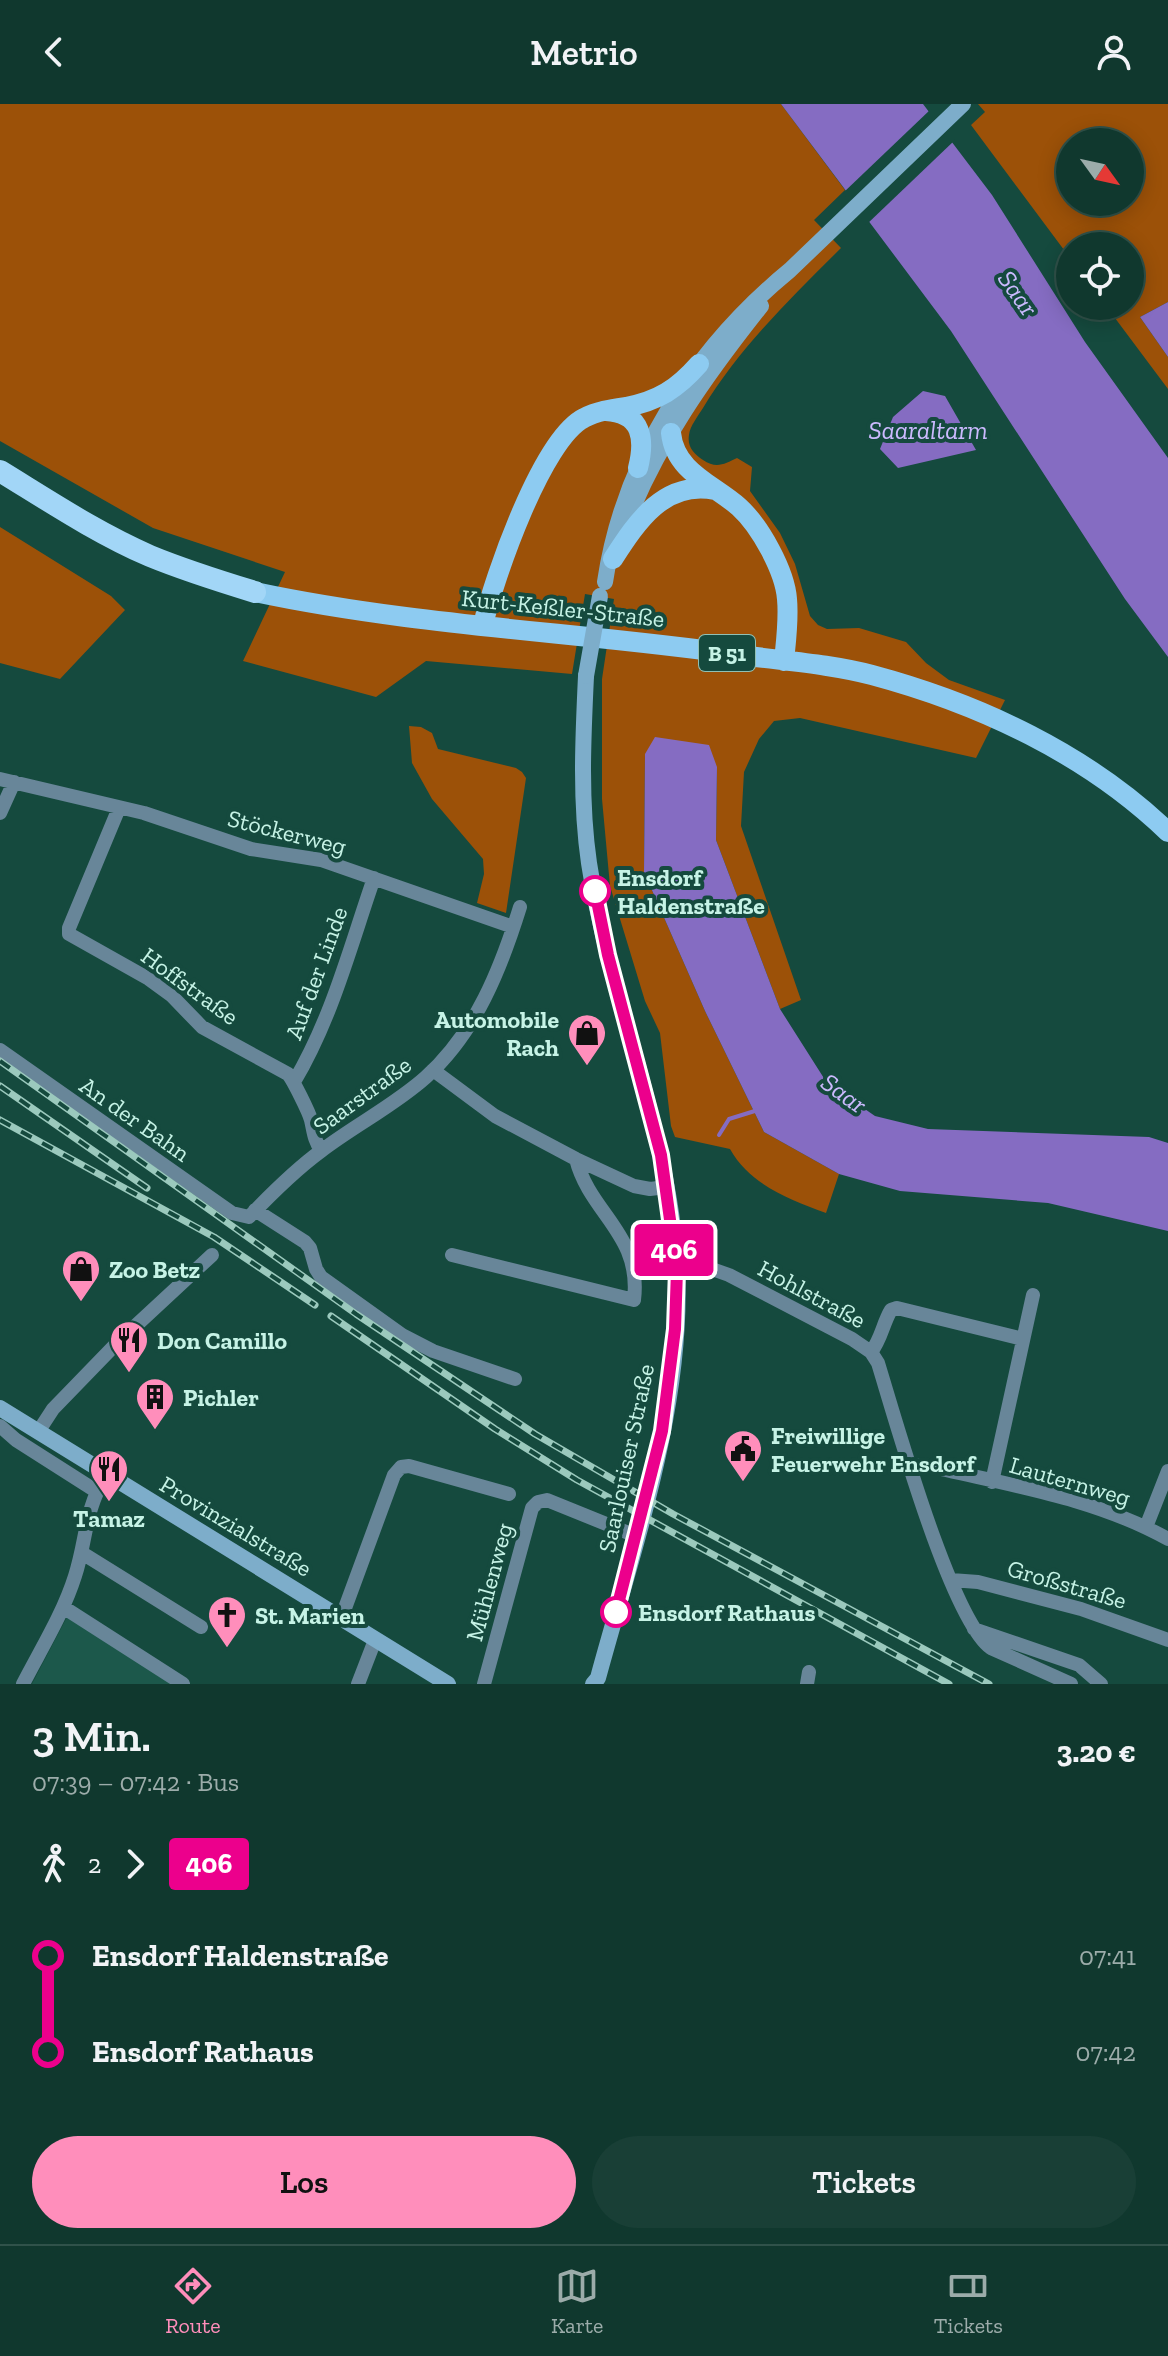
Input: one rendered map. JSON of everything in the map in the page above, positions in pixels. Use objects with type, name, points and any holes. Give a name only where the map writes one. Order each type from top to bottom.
[{"type":"highway","name":"B 51","points":[[0,471],[70,514],[148,555],[255,592]]},
{"type":"main road","points":[[483,625],[497,570],[560,438],[572,425],[602,411],[652,401],[670,393],[699,364],[733,322],[963,104]]},
{"type":"main road","points":[[603,589],[644,484],[671,433],[706,379],[790,270]]},
{"type":"main road","points":[[603,589],[618,516],[638,468],[654,435],[699,364]]},
{"type":"main road","points":[[602,411],[615,411],[637,426],[643,440],[638,468]]},
{"type":"main road","points":[[671,433],[679,459],[741,508],[760,531],[777,565],[787,596],[784,661]]},
{"type":"main road","points":[[613,559],[639,519],[655,505],[685,491],[715,490]]},
{"type":"main road","name":"Saarlouiser Straße","points":[[597,1682],[652,1476],[670,1383],[677,1270],[661,1155],[608,955],[585,823],[583,744],[586,676],[603,589]]},
{"type":"main road","name":"Kurt-Keßler-Straße","points":[[255,592],[305,603],[697,649],[868,674],[952,700],[1048,745],[1088,769],[1165,829]]},
{"type":"main road","name":"Provinzialstraße","points":[[0,1408],[439,1682]]},
{"type":"street","name":"Stöckerweg","points":[[7,781],[164,819],[251,849],[321,860],[513,927]]},
{"type":"street","points":[[0,813],[7,781]]},
{"type":"street","name":"Hoffstraße","points":[[119,808],[69,934],[149,979],[171,995],[202,1027],[280,1069],[294,1082]]},
{"type":"street","name":"Auf der Linde","points":[[294,1082],[329,1013],[374,878]]},
{"type":"street","name":"Saarstraße","points":[[252,1214],[321,1150],[405,1093],[433,1070],[483,1002],[505,954],[520,907]]},
{"type":"street","name":"An der Bahn","points":[[0,1050],[232,1213],[252,1214],[305,1242],[316,1269],[331,1286],[402,1335],[433,1351],[515,1379]]},
{"type":"street","points":[[433,1070],[495,1116],[576,1159],[634,1186],[650,1189],[666,1187]]},
{"type":"street","points":[[294,1082],[311,1121],[314,1140],[321,1150]]},
{"type":"street","points":[[452,1255],[634,1300],[634,1270],[628,1251],[584,1180],[576,1159]]},
{"type":"street","points":[[38,1432],[53,1409],[116,1344],[212,1255]]},
{"type":"street","name":"Hohlstraße","points":[[677,1270],[712,1269],[729,1275],[827,1325],[871,1352],[878,1363],[910,1467],[951,1580],[980,1640],[991,1648],[1071,1684]]},
{"type":"street","points":[[992,1482],[1033,1295]]},
{"type":"street","points":[[871,1352],[878,1343],[887,1316],[897,1308],[1023,1339]]},
{"type":"street","points":[[0,1426],[16,1440],[96,1491]]},
{"type":"street","name":"Lauternweg","points":[[910,1467],[924,1465],[1088,1504],[1168,1539]]},
{"type":"street","points":[[341,1619],[394,1475],[401,1467],[409,1466],[509,1494]]},
{"type":"street","points":[[1146,1527],[1168,1471]]},
{"type":"street","points":[[23,1684],[63,1607],[82,1553],[86,1520],[96,1491],[106,1475]]},
{"type":"street","name":"Mühlenweg","points":[[484,1684],[532,1508],[538,1502],[547,1500],[636,1536]]},
{"type":"street","points":[[82,1553],[201,1627]]},
{"type":"street","name":"Großstraße","points":[[951,1580],[978,1582],[1081,1609],[1168,1640]]},
{"type":"street","points":[[63,1607],[183,1684]]},
{"type":"street","points":[[974,1629],[1079,1665],[1101,1684]]},
{"type":"street","points":[[358,1684],[375,1640]]},
{"type":"shaded area","points":[[0,104],[781,104],[845,190],[814,220],[841,248],[733,364],[693,425],[689,435],[690,447],[708,463],[724,464],[737,458],[752,467],[750,491],[780,533],[795,564],[810,616],[818,625],[827,629],[859,628],[906,642],[926,663],[949,680],[1005,700],[976,758],[800,718],[774,721],[759,739],[744,772],[741,826],[801,1000],[780,1009],[716,840],[717,767],[645,754],[644,872],[705,1011],[764,1132],[839,1174],[826,1213],[759,1181],[738,1162],[730,1149],[675,1137],[671,1126],[660,1033],[645,1001],[610,886],[602,799],[602,679],[614,599],[585,594],[572,674],[426,661],[376,697],[243,661],[285,572],[153,528],[0,441]]},
{"type":"shaded area","points":[[978,104],[1168,104],[1168,302],[1144,315],[1144,232],[1056,232],[1056,239],[971,125],[985,112]]},
{"type":"shaded area","points":[[1116,320],[1142,320],[1168,357],[1168,389]]},
{"type":"shaded area","points":[[0,527],[111,596],[125,610],[60,679],[0,663]]},
{"type":"shaded area","points":[[409,726],[421,727],[432,733],[438,749],[516,768],[526,778],[506,913],[477,903],[484,874],[483,859],[432,799],[412,763]]},
{"type":"shaded area","points":[[67,1617],[172,1684],[32,1684]]},
{"type":"water","name":"Saar","points":[[781,104],[923,104],[992,195],[1056,296],[1056,320],[1071,320],[1168,458],[1168,657],[1125,599],[951,331]]},
{"type":"water","points":[[1168,302],[1168,357],[1142,320],[1144,315]]},
{"type":"water","name":"Saaraltarm","points":[[923,391],[945,396],[976,450],[898,468],[880,449],[893,417]]},
{"type":"water","points":[[655,737],[709,745],[717,767],[716,840],[780,1009],[827,1083],[875,1116],[928,1129],[1149,1137],[1168,1143],[1168,1231],[1048,1203],[900,1191],[839,1174],[764,1132],[705,1011],[644,872],[645,754]]},
{"type":"pier","points":[[931,109],[955,140],[866,225],[843,193]]},
{"type":"waterway","points":[[719,1135],[729,1119],[758,1110]]},
{"type":"railway","points":[[0,1061],[356,1314],[535,1434],[673,1514],[989,1684]]},
{"type":"railway","points":[[0,1086],[147,1188]]},
{"type":"railway","points":[[0,1120],[214,1237],[315,1305]]},
{"type":"railway","points":[[331,1316],[495,1429],[577,1480],[949,1684]]},
{"type":"bus line","name":"406","points":[[595,891],[608,955],[661,1155],[677,1270],[670,1383],[662,1431],[616,1612]]},
{"type":"place","name":"Ensdorf Haldenstraße","points":[[595,891]]},
{"type":"place","name":"Automobile Rach","points":[[587,1067]]},
{"type":"place","name":"Zoo Betz","points":[[81,1303]]},
{"type":"place","name":"Don Camillo","points":[[129,1374]]},
{"type":"place","name":"Pichler","points":[[155,1431]]},
{"type":"place","name":"Freiwillige Feuerwehr Ensdorf","points":[[743,1483]]},
{"type":"place","name":"Tamaz","points":[[109,1503]]},
{"type":"place","name":"Ensdorf Rathaus","points":[[616,1612]]},
{"type":"place","name":"St. Marien","points":[[227,1649]]}]
